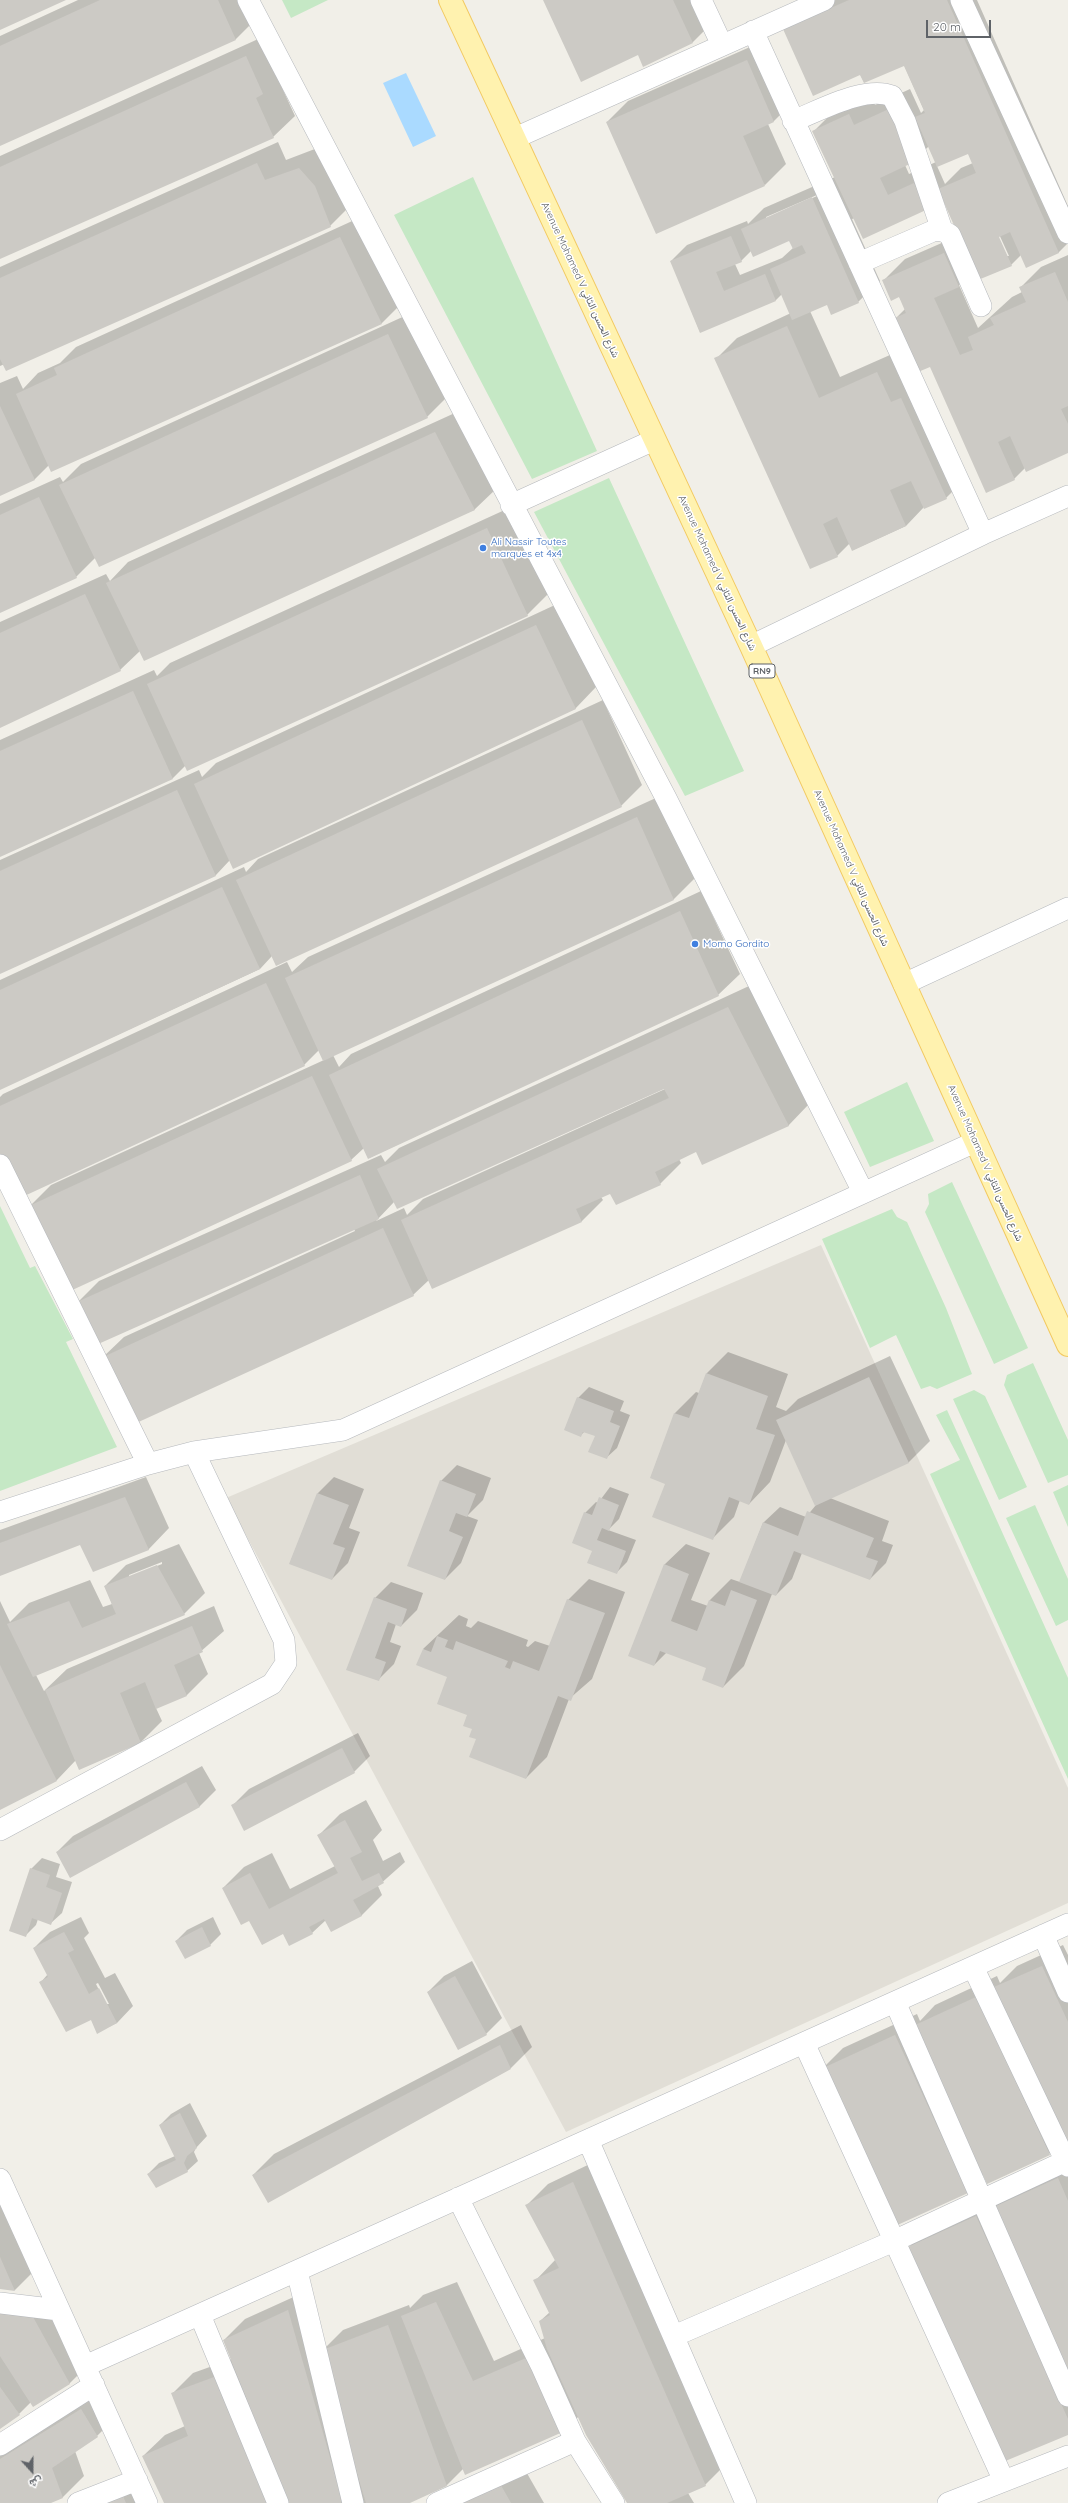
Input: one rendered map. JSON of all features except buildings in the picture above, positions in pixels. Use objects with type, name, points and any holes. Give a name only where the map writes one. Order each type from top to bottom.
[{"type":"main road","name":"Avenue Mohamed V شارع الحسن الثاني","points":[[450,0],[751,646],[1068,1345]]},
{"type":"street","points":[[248,0],[511,505],[666,798],[863,1192]]},
{"type":"street","points":[[701,0],[722,45]]},
{"type":"street","points":[[514,138],[824,0]]},
{"type":"street","points":[[961,0],[1068,233]]},
{"type":"street","points":[[752,31],[983,534]]},
{"type":"street","points":[[793,121],[857,96],[884,92],[892,96],[904,121],[942,230]]},
{"type":"street","points":[[859,263],[933,231],[942,230],[950,235],[981,306]]},
{"type":"street","points":[[511,505],[654,440]]},
{"type":"street","points":[[751,646],[983,534],[1068,496]]},
{"type":"street","points":[[904,984],[1068,908]]},
{"type":"street","points":[[0,1512],[148,1464],[194,1452],[343,1430],[975,1142]]},
{"type":"street","points":[[0,1165],[148,1464]]},
{"type":"street","points":[[0,1830],[272,1684],[286,1663],[284,1640],[194,1452]]},
{"type":"street","points":[[85,2366],[1068,1924]]},
{"type":"street","points":[[1043,1935],[1068,1992]]},
{"type":"street","points":[[674,2336],[894,2241],[1067,2162],[973,1967]]},
{"type":"street","points":[[895,2002],[1068,2396]]},
{"type":"street","points":[[804,2043],[1004,2481]]},
{"type":"street","points":[[588,2140],[746,2503]]},
{"type":"street","points":[[0,2180],[147,2503]]},
{"type":"street","points":[[458,2198],[541,2365],[575,2441],[614,2503]]},
{"type":"street","points":[[297,2271],[353,2503]]},
{"type":"street","points":[[0,2303],[59,2310]]},
{"type":"street","points":[[200,2315],[278,2503]]},
{"type":"street","points":[[0,2445],[94,2385]]},
{"type":"street","points":[[437,2503],[575,2441]]},
{"type":"street","points":[[948,2503],[978,2498],[1004,2481],[1068,2456]]},
{"type":"street","points":[[78,2503],[137,2480]]},
{"type":"shaded area","points":[[821,1245],[1068,1788],[1068,1903],[566,2132],[226,1498]]},
{"type":"green space","points":[[282,0],[328,0],[291,18]]},
{"type":"green space","points":[[473,177],[597,451],[532,479],[394,215]]},
{"type":"green space","points":[[609,478],[744,771],[685,796],[534,512]]},
{"type":"green space","points":[[907,1082],[934,1141],[870,1167],[844,1112]]},
{"type":"green space","points":[[952,1182],[1028,1348],[994,1364],[925,1212],[929,1204],[928,1194]]},
{"type":"green space","points":[[0,1206],[30,1268],[35,1266],[73,1339],[66,1342],[117,1447],[0,1491]]},
{"type":"green space","points":[[892,1209],[897,1217],[907,1222],[946,1308],[972,1374],[937,1389],[930,1386],[921,1389],[896,1335],[870,1348],[822,1239]]},
{"type":"green space","points":[[1033,1363],[1068,1440],[1068,1475],[1048,1483],[1004,1385],[1007,1375]]},
{"type":"green space","points":[[974,1390],[985,1396],[1027,1487],[999,1500],[953,1399]]},
{"type":"green space","points":[[947,1410],[1068,1678],[1068,1779],[930,1474],[960,1460],[936,1415]]},
{"type":"green space","points":[[1068,1485],[1068,1527],[1053,1492]]},
{"type":"green space","points":[[1035,1505],[1068,1579],[1068,1620],[1056,1626],[1006,1518]]},
{"type":"water","points":[[406,73],[436,136],[413,147],[383,83]]},
{"type":"place","name":"Ali Nassir Toutes marques et 4x4","points":[[483,548]]},
{"type":"place","name":"Momo Gordito","points":[[695,944]]}]
